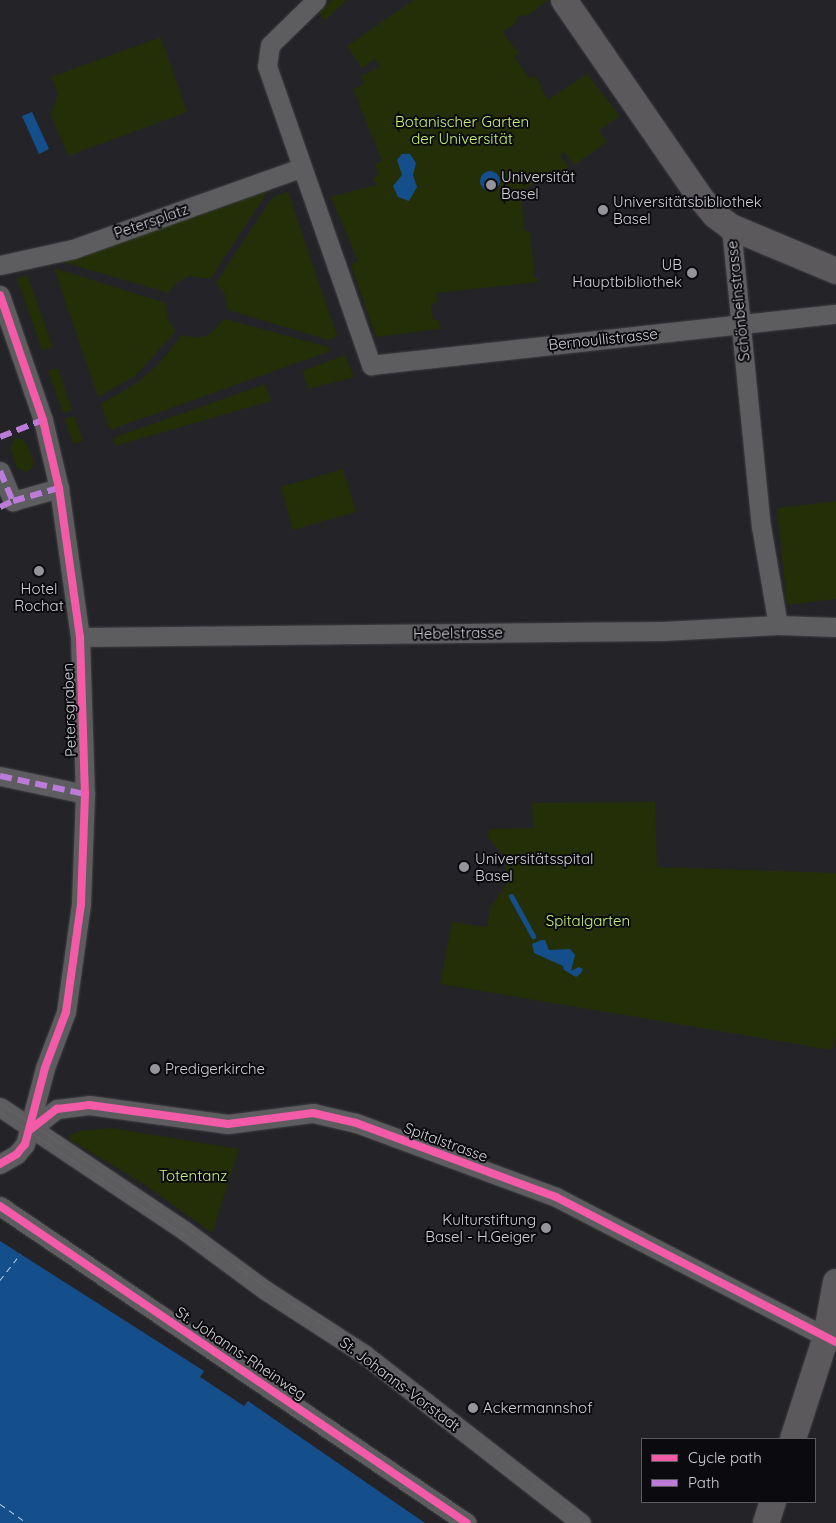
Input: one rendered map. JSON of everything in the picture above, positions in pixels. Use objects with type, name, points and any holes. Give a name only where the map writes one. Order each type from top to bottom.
[{"type":"main road","name":"Schönbeinstrasse","points":[[564,0],[699,196],[731,227]]},
{"type":"main road","points":[[731,227],[836,272]]},
{"type":"main road","points":[[793,1438],[831,1331],[836,1282]]},
{"type":"main road","points":[[766,1523],[773,1503]]},
{"type":"street","points":[[300,168],[266,60],[270,45],[316,0]]},
{"type":"street","name":"Petersplatz","points":[[0,265],[73,249],[300,168]]},
{"type":"street","name":"Bernoullistrasse","points":[[300,168],[371,365],[740,323],[836,314]]},
{"type":"street","name":"Schönbeinstrasse","points":[[731,227],[762,526],[778,625]]},
{"type":"street","name":"Petersgraben","points":[[0,295],[43,420],[59,488],[80,637],[85,794],[81,904],[66,1012],[46,1068],[31,1129]]},
{"type":"street","points":[[0,472],[7,504],[59,488]]},
{"type":"street","name":"Hebelstrasse","points":[[80,637],[664,631],[778,625],[836,627]]},
{"type":"street","points":[[0,776],[85,794]]},
{"type":"street","name":"Spitalstrasse","points":[[31,1129],[57,1109],[89,1105],[228,1124],[313,1113],[356,1123],[556,1197],[831,1331]]},
{"type":"street","points":[[0,1107],[31,1129],[22,1149],[0,1164]]},
{"type":"street","name":"St. Johanns-Vorstadt","points":[[31,1129],[214,1252],[265,1290],[364,1354],[581,1523]]},
{"type":"street","name":"St. Johanns-Rheinweg","points":[[0,1206],[467,1523]]},
{"type":"green space","points":[[332,0],[347,0],[325,20],[319,13]]},
{"type":"green space","name":"Botanischer Garten der Universität","points":[[414,0],[548,0],[529,15],[518,16],[515,24],[502,32],[519,53],[514,57],[530,79],[535,76],[548,100],[587,74],[620,116],[599,130],[607,142],[574,165],[564,152],[560,155],[569,168],[559,175],[551,172],[521,192],[524,229],[531,233],[534,278],[538,278],[538,282],[436,293],[437,302],[431,305],[433,319],[439,321],[440,329],[376,337],[351,265],[358,261],[331,197],[380,184],[375,183],[373,178],[379,175],[375,164],[382,161],[353,89],[364,84],[361,76],[380,67],[375,59],[362,68],[347,46]]},
{"type":"green space","points":[[161,37],[187,112],[68,156],[51,114],[58,94],[51,77]]},
{"type":"green space","points":[[268,191],[210,279],[190,276],[177,282],[168,293],[63,262]]},
{"type":"green space","points":[[288,192],[337,336],[329,340],[228,310],[225,294],[216,283],[273,197]]},
{"type":"green space","points":[[54,268],[165,303],[168,320],[176,331],[135,376],[98,397]]},
{"type":"green space","points":[[27,275],[53,347],[42,350],[17,279]]},
{"type":"green space","points":[[225,319],[328,347],[330,351],[110,430],[101,404],[137,383],[157,366],[182,335],[196,338],[209,335]]},
{"type":"green space","points":[[345,355],[354,377],[309,389],[302,371]]},
{"type":"green space","points":[[58,368],[72,410],[63,413],[48,371]]},
{"type":"green space","points":[[265,384],[271,401],[115,446],[113,438]]},
{"type":"green space","points":[[74,416],[83,441],[73,444],[65,419]]},
{"type":"green space","points":[[20,438],[26,443],[33,461],[33,467],[27,472],[17,468],[10,448],[13,440]]},
{"type":"green space","points":[[343,469],[356,512],[293,530],[281,487]]},
{"type":"green space","points":[[836,501],[836,599],[787,605],[777,508]]},
{"type":"green space","name":"Spitalgarten","points":[[655,802],[657,867],[836,873],[836,1036],[832,1050],[440,984],[452,922],[487,927],[490,908],[511,877],[505,870],[506,859],[488,837],[489,829],[533,828],[532,803]]},
{"type":"green space","name":"Totentanz","points":[[112,1128],[239,1149],[212,1233],[144,1184],[69,1139],[69,1135],[81,1131]]},
{"type":"water","points":[[32,112],[49,149],[39,154],[22,116]]},
{"type":"water","points":[[402,154],[410,154],[416,163],[413,175],[417,187],[409,201],[398,197],[393,186],[402,175],[397,160]]},
{"type":"water","points":[[490,171],[497,174],[500,181],[497,188],[490,191],[483,188],[480,181],[483,174]]},
{"type":"water","points":[[545,940],[549,950],[570,949],[575,955],[571,971],[579,967],[583,969],[581,973],[576,977],[564,970],[563,966],[534,953],[532,944]]},
{"type":"water","points":[[0,1241],[204,1371],[200,1377],[244,1406],[248,1401],[425,1523],[0,1523]]},
{"type":"waterway","points":[[511,896],[533,936]]},
{"type":"ferry route","points":[[0,1280],[20,1254]]},
{"type":"ferry route","points":[[0,1504],[27,1523]]},
{"type":"tram line","points":[[0,1103],[174,1218],[266,1287],[367,1351],[586,1523]]},
{"type":"tram line","points":[[0,1112],[189,1238]]},
{"type":"marked path","points":[[0,437],[43,420]]},
{"type":"marked path","points":[[0,471],[13,501],[59,488]]},
{"type":"marked path","points":[[0,507],[13,501]]},
{"type":"marked path","points":[[0,776],[85,794]]},
{"type":"cycle path","points":[[0,295],[43,420],[59,488],[80,637],[85,794],[81,904],[66,1012],[45,1068],[25,1144],[17,1154],[0,1164]]},
{"type":"cycle path","points":[[31,1129],[57,1109],[89,1105],[228,1124],[313,1113],[356,1123],[556,1197],[836,1342]]},
{"type":"cycle path","points":[[0,1206],[467,1523]]},
{"type":"place","name":"Universität Basel","points":[[491,185]]},
{"type":"place","name":"Universitätsbibliothek Basel","points":[[603,210]]},
{"type":"place","name":"UB Hauptbibliothek","points":[[692,273]]},
{"type":"place","name":"Hotel Rochat","points":[[39,571]]},
{"type":"place","name":"Universitätsspital Basel","points":[[464,867]]},
{"type":"place","name":"Predigerkirche","points":[[155,1069]]},
{"type":"place","name":"Kulturstiftung Basel - H.Geiger","points":[[546,1228]]},
{"type":"place","name":"Ackermannshof","points":[[473,1408]]}]
